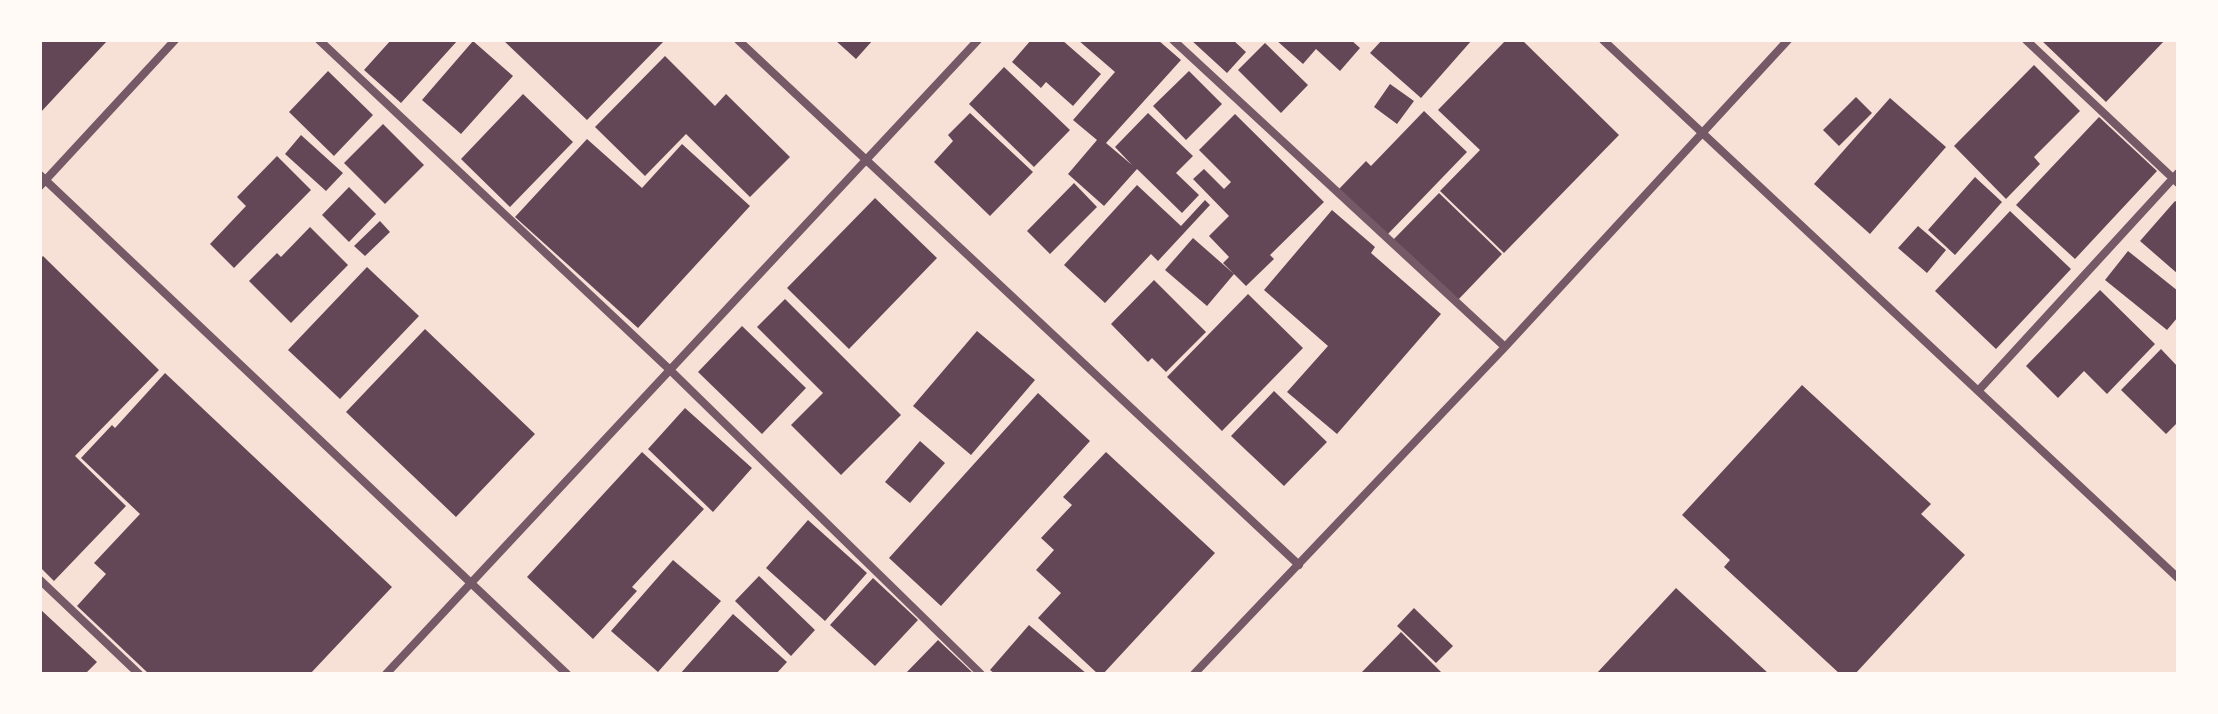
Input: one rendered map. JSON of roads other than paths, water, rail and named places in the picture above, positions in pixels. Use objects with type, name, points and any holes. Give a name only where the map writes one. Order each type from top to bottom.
[{"type":"street","points":[[175,40],[42,180],[567,674]]},
{"type":"street","points":[[319,40],[669,369],[981,674]]},
{"type":"street","points":[[738,40],[1299,565]]},
{"type":"street","points":[[386,674],[978,40]]},
{"type":"street","points":[[1173,40],[1505,347]]},
{"type":"street","points":[[1603,40],[1978,391],[2176,571]]},
{"type":"street","points":[[1194,674],[1505,347],[1788,40]]},
{"type":"street","points":[[1978,391],[2176,178],[2026,40]]},
{"type":"street","points":[[40,580],[139,674]]}]
